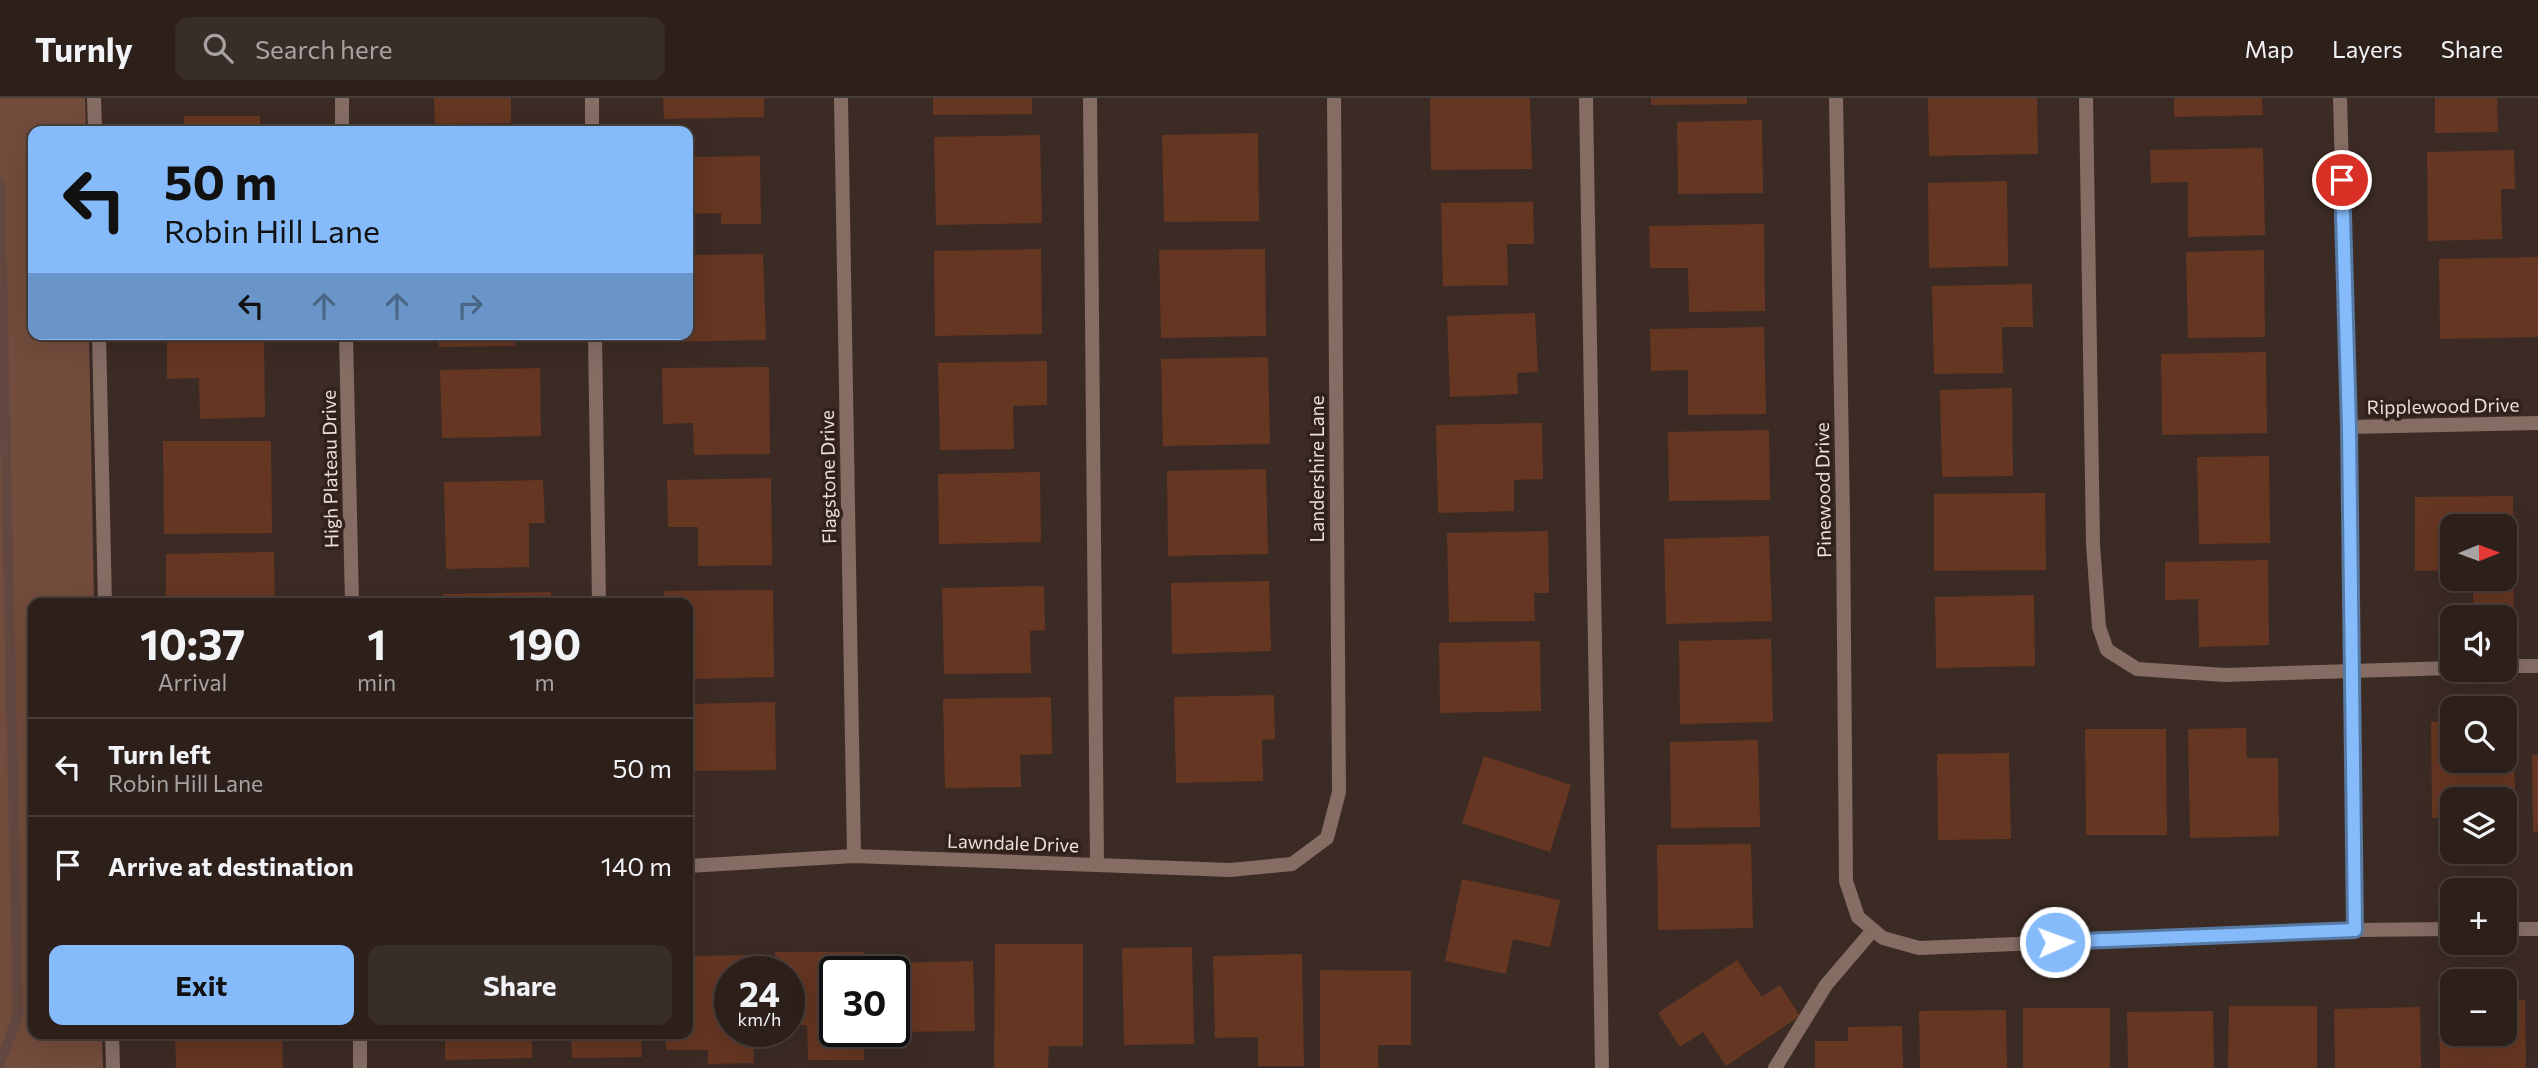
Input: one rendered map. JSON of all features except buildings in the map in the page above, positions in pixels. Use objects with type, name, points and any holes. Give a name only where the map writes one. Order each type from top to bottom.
[{"type":"street","points":[[94,98],[95,126]]},
{"type":"street","points":[[342,98],[342,126]]},
{"type":"street","points":[[592,98],[592,126]]},
{"type":"street","name":"Flagstone Drive","points":[[841,98],[853,856]]},
{"type":"street","points":[[1090,98],[1097,865]]},
{"type":"street","name":"Landershire Lane","points":[[1327,838],[1339,792],[1334,98]]},
{"type":"street","points":[[1586,98],[1602,1068]]},
{"type":"street","name":"Pinewood Drive","points":[[1836,98],[1846,881],[1858,917],[1873,930]]},
{"type":"street","points":[[2086,98],[2095,598],[2099,626],[2107,650],[2137,669],[2225,675],[2440,667]]},
{"type":"street","points":[[2340,98],[2349,427],[2355,930]]},
{"type":"street","points":[[99,340],[105,598]]},
{"type":"street","name":"High Plateau Drive","points":[[346,340],[352,598]]},
{"type":"street","points":[[595,340],[600,598]]},
{"type":"street","name":"Ripplewood Drive","points":[[2349,427],[2538,423]]},
{"type":"street","points":[[2517,666],[2538,666]]},
{"type":"street","name":"Lawndale Drive","points":[[693,866],[853,856],[1230,870],[1292,864],[1327,838]]},
{"type":"street","points":[[1775,1068],[1826,985],[1873,930],[1883,938],[1919,948],[2355,930],[2440,929]]},
{"type":"street","points":[[2517,929],[2538,929]]},
{"type":"street","points":[[112,1039],[113,1068]]},
{"type":"street","points":[[360,1039],[360,1068]]},
{"type":"shaded area","points":[[0,98],[85,98],[86,126],[28,126],[28,340],[89,340],[94,598],[28,598],[28,1039],[102,1039],[103,1068],[0,1068]]},
{"type":"waterway","points":[[0,182],[18,1016],[0,1063]]},
{"type":"route","points":[[2055,942],[2355,930],[2349,427],[2342,180]]}]
